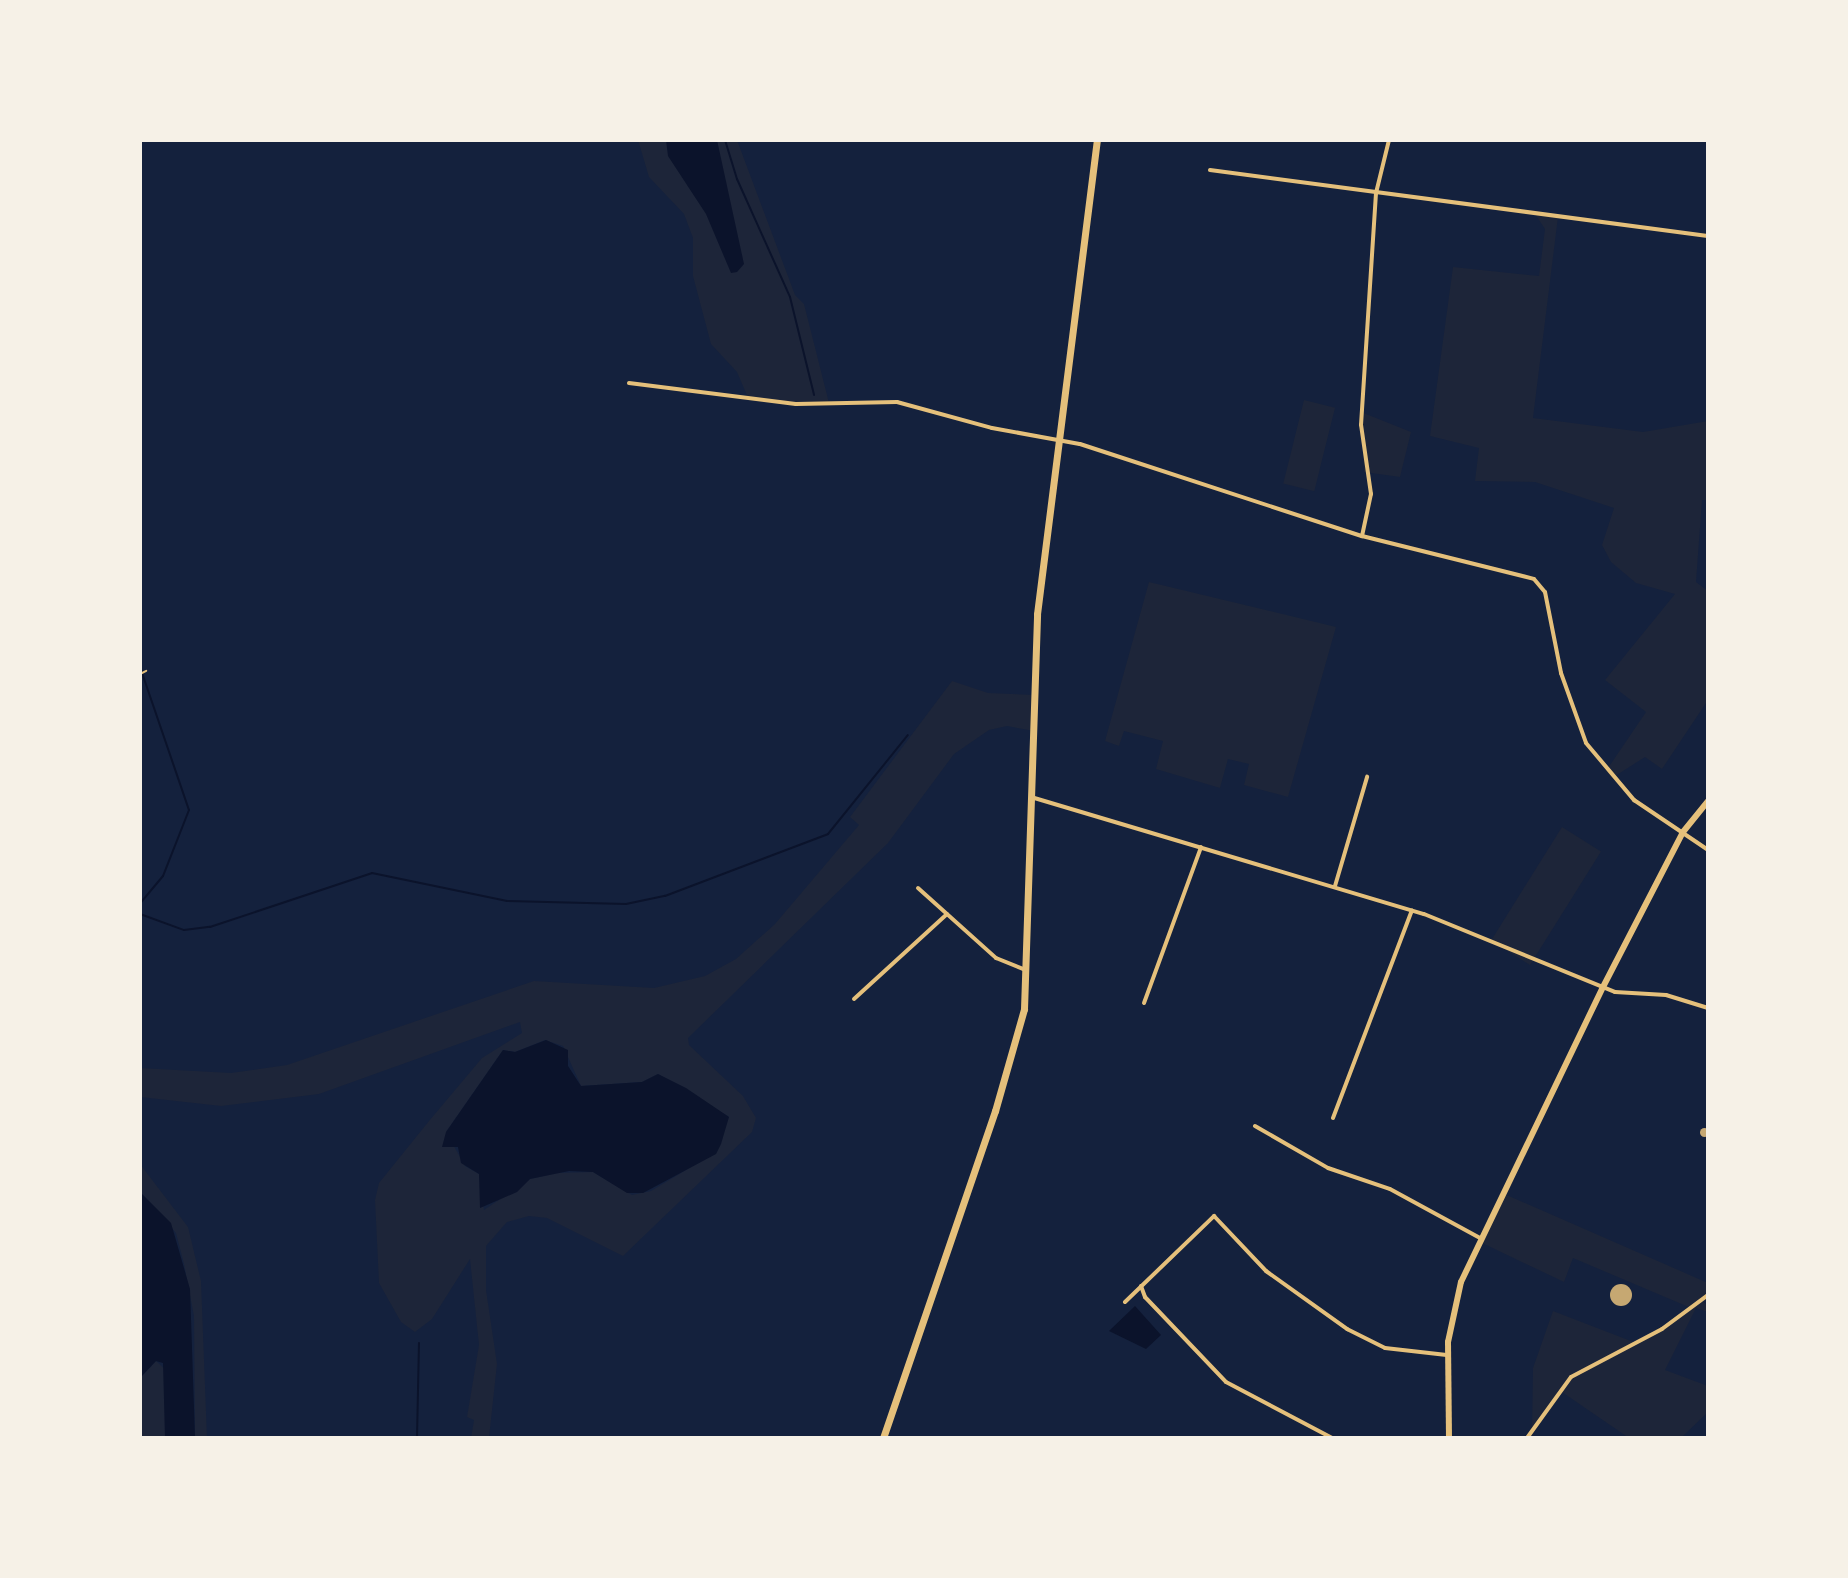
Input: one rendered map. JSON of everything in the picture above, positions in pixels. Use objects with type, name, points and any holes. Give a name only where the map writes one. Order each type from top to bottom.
[{"type":"main road","points":[[883,1438],[1011,1060],[1027,971],[1037,614],[1097,140]]},
{"type":"main road","points":[[1449,1438],[1447,1355],[1454,1305],[1480,1238],[1683,832],[1708,801]]},
{"type":"street","points":[[1362,536],[1371,494],[1361,425],[1376,193],[1389,140]]},
{"type":"street","points":[[1210,170],[1708,236]]},
{"type":"street","points":[[629,383],[796,404],[883,400],[1058,439],[1362,536],[1539,583],[1549,608],[1561,673],[1586,743],[1634,800],[1708,850]]},
{"type":"street","points":[[1335,886],[1367,777]]},
{"type":"street","points":[[1031,797],[1412,910],[1603,987],[1666,995],[1708,1008]]},
{"type":"street","points":[[1144,1003],[1201,847]]},
{"type":"street","points":[[918,888],[1009,968],[1027,971]]},
{"type":"street","points":[[1333,1118],[1412,910]]},
{"type":"street","points":[[854,999],[947,914]]},
{"type":"street","points":[[1255,1126],[1328,1168],[1390,1189],[1480,1238]]},
{"type":"street","points":[[1125,1302],[1214,1216],[1266,1271],[1330,1319],[1385,1348],[1447,1355]]},
{"type":"street","points":[[1141,1286],[1145,1297],[1226,1382],[1332,1438]]},
{"type":"street","points":[[1527,1438],[1571,1377],[1662,1329],[1708,1295]]},
{"type":"path","points":[[140,674],[146,671]]},
{"type":"shaded area","points":[[638,140],[737,140],[795,295],[804,304],[829,403],[749,400],[737,372],[711,344],[693,276],[693,238],[684,214],[649,177]]},
{"type":"shaded area","points":[[666,140],[717,140],[744,264],[737,272],[731,273],[706,214],[668,156]]},
{"type":"shaded area","points":[[1535,214],[1558,217],[1533,418],[1643,432],[1708,421],[1708,500],[1702,500],[1696,582],[1708,591],[1708,700],[1662,769],[1645,757],[1612,778],[1606,771],[1646,712],[1605,680],[1675,594],[1636,583],[1611,562],[1602,545],[1614,508],[1535,482],[1475,481],[1479,448],[1430,436],[1453,267],[1539,276],[1545,229]]},
{"type":"shaded area","points":[[1304,400],[1335,408],[1314,491],[1283,483]]},
{"type":"shaded area","points":[[1361,412],[1411,432],[1400,477],[1364,472]]},
{"type":"shaded area","points":[[1149,582],[1336,627],[1288,797],[1244,785],[1249,764],[1228,759],[1220,788],[1156,769],[1163,741],[1124,731],[1119,746],[1105,741]]},
{"type":"shaded area","points":[[952,681],[988,693],[1035,695],[1034,731],[1007,726],[989,730],[954,754],[888,843],[688,1038],[689,1045],[743,1096],[756,1118],[752,1132],[623,1256],[547,1218],[529,1216],[507,1222],[486,1246],[486,1290],[497,1364],[489,1438],[471,1438],[474,1420],[467,1417],[479,1345],[470,1259],[432,1319],[415,1332],[401,1322],[379,1283],[375,1200],[379,1183],[482,1058],[522,1033],[520,1022],[319,1094],[221,1106],[140,1097],[140,1068],[231,1073],[287,1065],[534,981],[654,988],[705,976],[736,959],[775,924],[859,825],[850,817]],"holes":[[[545,1040],[563,1046],[581,1086],[642,1082],[658,1074],[729,1117],[701,1161],[651,1191],[632,1195],[593,1172],[556,1173],[530,1179],[484,1210],[479,1174],[465,1166],[446,1132],[503,1050],[515,1052]]]},
{"type":"shaded area","points":[[1562,827],[1601,851],[1530,965],[1491,941]]},
{"type":"shaded area","points":[[546,1040],[568,1050],[568,1066],[581,1086],[642,1082],[658,1074],[686,1088],[729,1117],[716,1154],[643,1193],[627,1193],[593,1172],[569,1171],[530,1179],[517,1192],[480,1208],[479,1174],[461,1163],[458,1147],[442,1147],[446,1132],[503,1050],[515,1052]]},
{"type":"shaded area","points":[[140,1164],[188,1227],[201,1281],[207,1438],[195,1438],[194,1316],[184,1264],[176,1233],[140,1192]]},
{"type":"shaded area","points":[[140,1192],[171,1223],[190,1289],[195,1438],[165,1438],[163,1363],[156,1361],[140,1378]]},
{"type":"shaded area","points":[[1502,1193],[1708,1283],[1708,1295],[1701,1301],[1708,1305],[1708,1312],[1696,1308],[1665,1370],[1708,1386],[1708,1412],[1681,1438],[1629,1438],[1559,1390],[1532,1432],[1533,1368],[1553,1311],[1636,1343],[1691,1308],[1573,1258],[1564,1282],[1478,1241]]},
{"type":"shaded area","points":[[1135,1306],[1161,1335],[1146,1349],[1109,1331]]},
{"type":"shaded area","points":[[156,1361],[166,1370],[165,1438],[140,1438],[140,1378]]},
{"type":"building","points":[[1704,1127],[1709,1132],[1704,1137],[1699,1132]]},
{"type":"building","points":[[1621,1284],[1629,1287],[1632,1295],[1629,1303],[1621,1306],[1613,1303],[1610,1295],[1613,1287]]},
{"type":"waterway","points":[[725,140],[737,179],[790,297],[814,395]]},
{"type":"waterway","points":[[140,667],[189,810],[163,876],[140,903]]},
{"type":"waterway","points":[[140,914],[184,930],[210,927],[372,873],[507,901],[626,904],[665,896],[828,834],[908,735]]},
{"type":"waterway","points":[[417,1438],[419,1343]]}]
